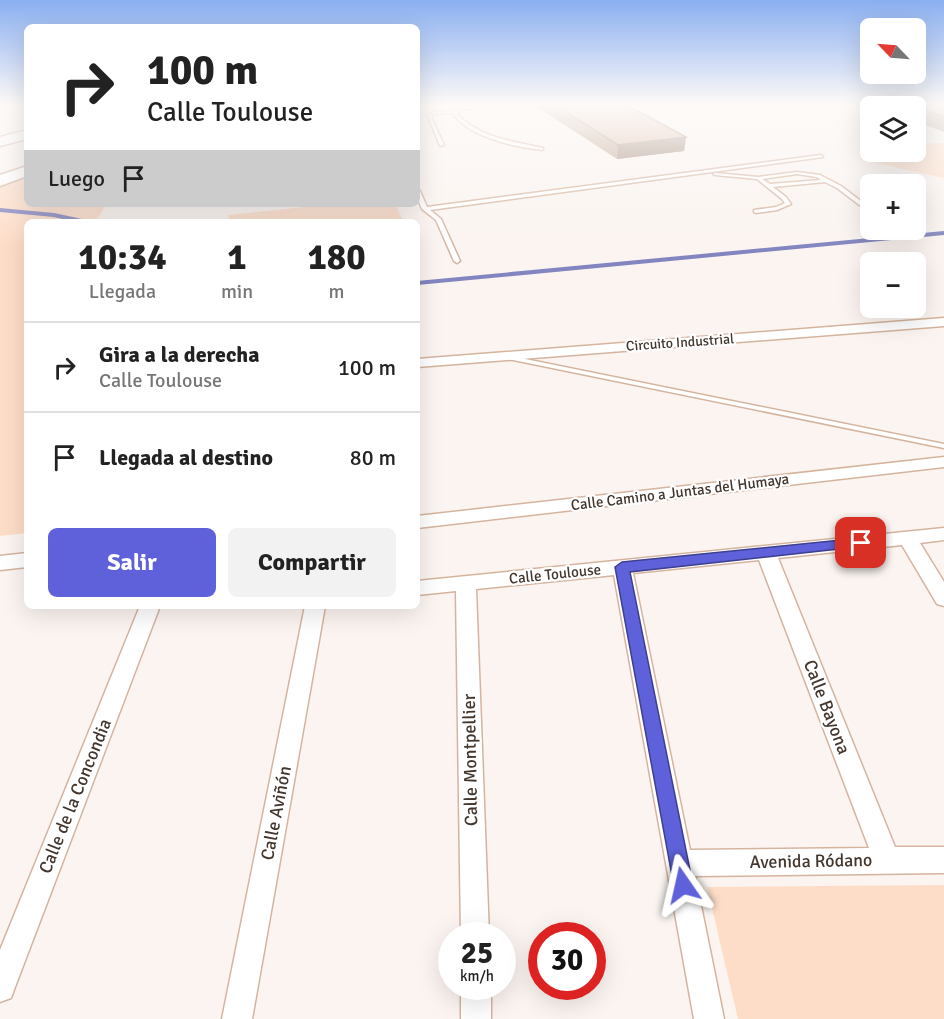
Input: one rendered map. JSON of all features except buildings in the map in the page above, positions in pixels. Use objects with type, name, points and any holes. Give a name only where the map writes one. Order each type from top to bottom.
[{"type":"main road","points":[[0,175],[24,167]]},
{"type":"main road","points":[[0,181],[24,172]]},
{"type":"street","name":"Circuito Industrial","points":[[420,363],[944,322]]},
{"type":"street","name":"Calle Camino a Juntas del Humaya","points":[[420,522],[944,462]]},
{"type":"street","name":"Calle Toulouse","points":[[420,588],[944,534]]},
{"type":"street","points":[[908,538],[944,599]]},
{"type":"street","name":"Calle Bayona","points":[[766,552],[887,861]]},
{"type":"street","points":[[0,563],[24,560]]},
{"type":"street","points":[[622,567],[709,1019]]},
{"type":"street","name":"Calle Montpellier","points":[[466,583],[474,922]]},
{"type":"street","name":"Calle de la Concondia","points":[[0,987],[149,609]]},
{"type":"street","name":"Calle Aviñón","points":[[237,1019],[314,609]]},
{"type":"street","name":"Avenida Ródano","points":[[678,863],[944,860]]},
{"type":"street","points":[[476,1000],[476,1019]]},
{"type":"lane","points":[[425,209],[821,156]]},
{"type":"lane","points":[[698,173],[758,178],[797,173],[827,180],[860,204]]},
{"type":"lane","points":[[756,211],[788,204],[784,198],[758,178]]},
{"type":"lane","points":[[769,186],[827,180]]},
{"type":"lane","points":[[420,198],[425,209],[438,219],[457,261]]},
{"type":"lane","points":[[504,356],[944,446]]},
{"type":"shaded area","points":[[926,153],[944,153],[944,178],[872,162],[926,162]]},
{"type":"shaded area","points":[[24,178],[24,207],[105,207],[97,219],[24,219],[24,533],[0,536],[0,187]]},
{"type":"shaded area","points":[[305,207],[396,207],[402,219],[229,219],[228,215]]},
{"type":"shaded area","points":[[944,885],[944,1019],[738,1019],[707,887]]},
{"type":"waterway","points":[[0,210],[72,219]]},
{"type":"waterway","points":[[420,283],[944,233]]},
{"type":"route","points":[[683,885],[622,567],[861,543]]}]
